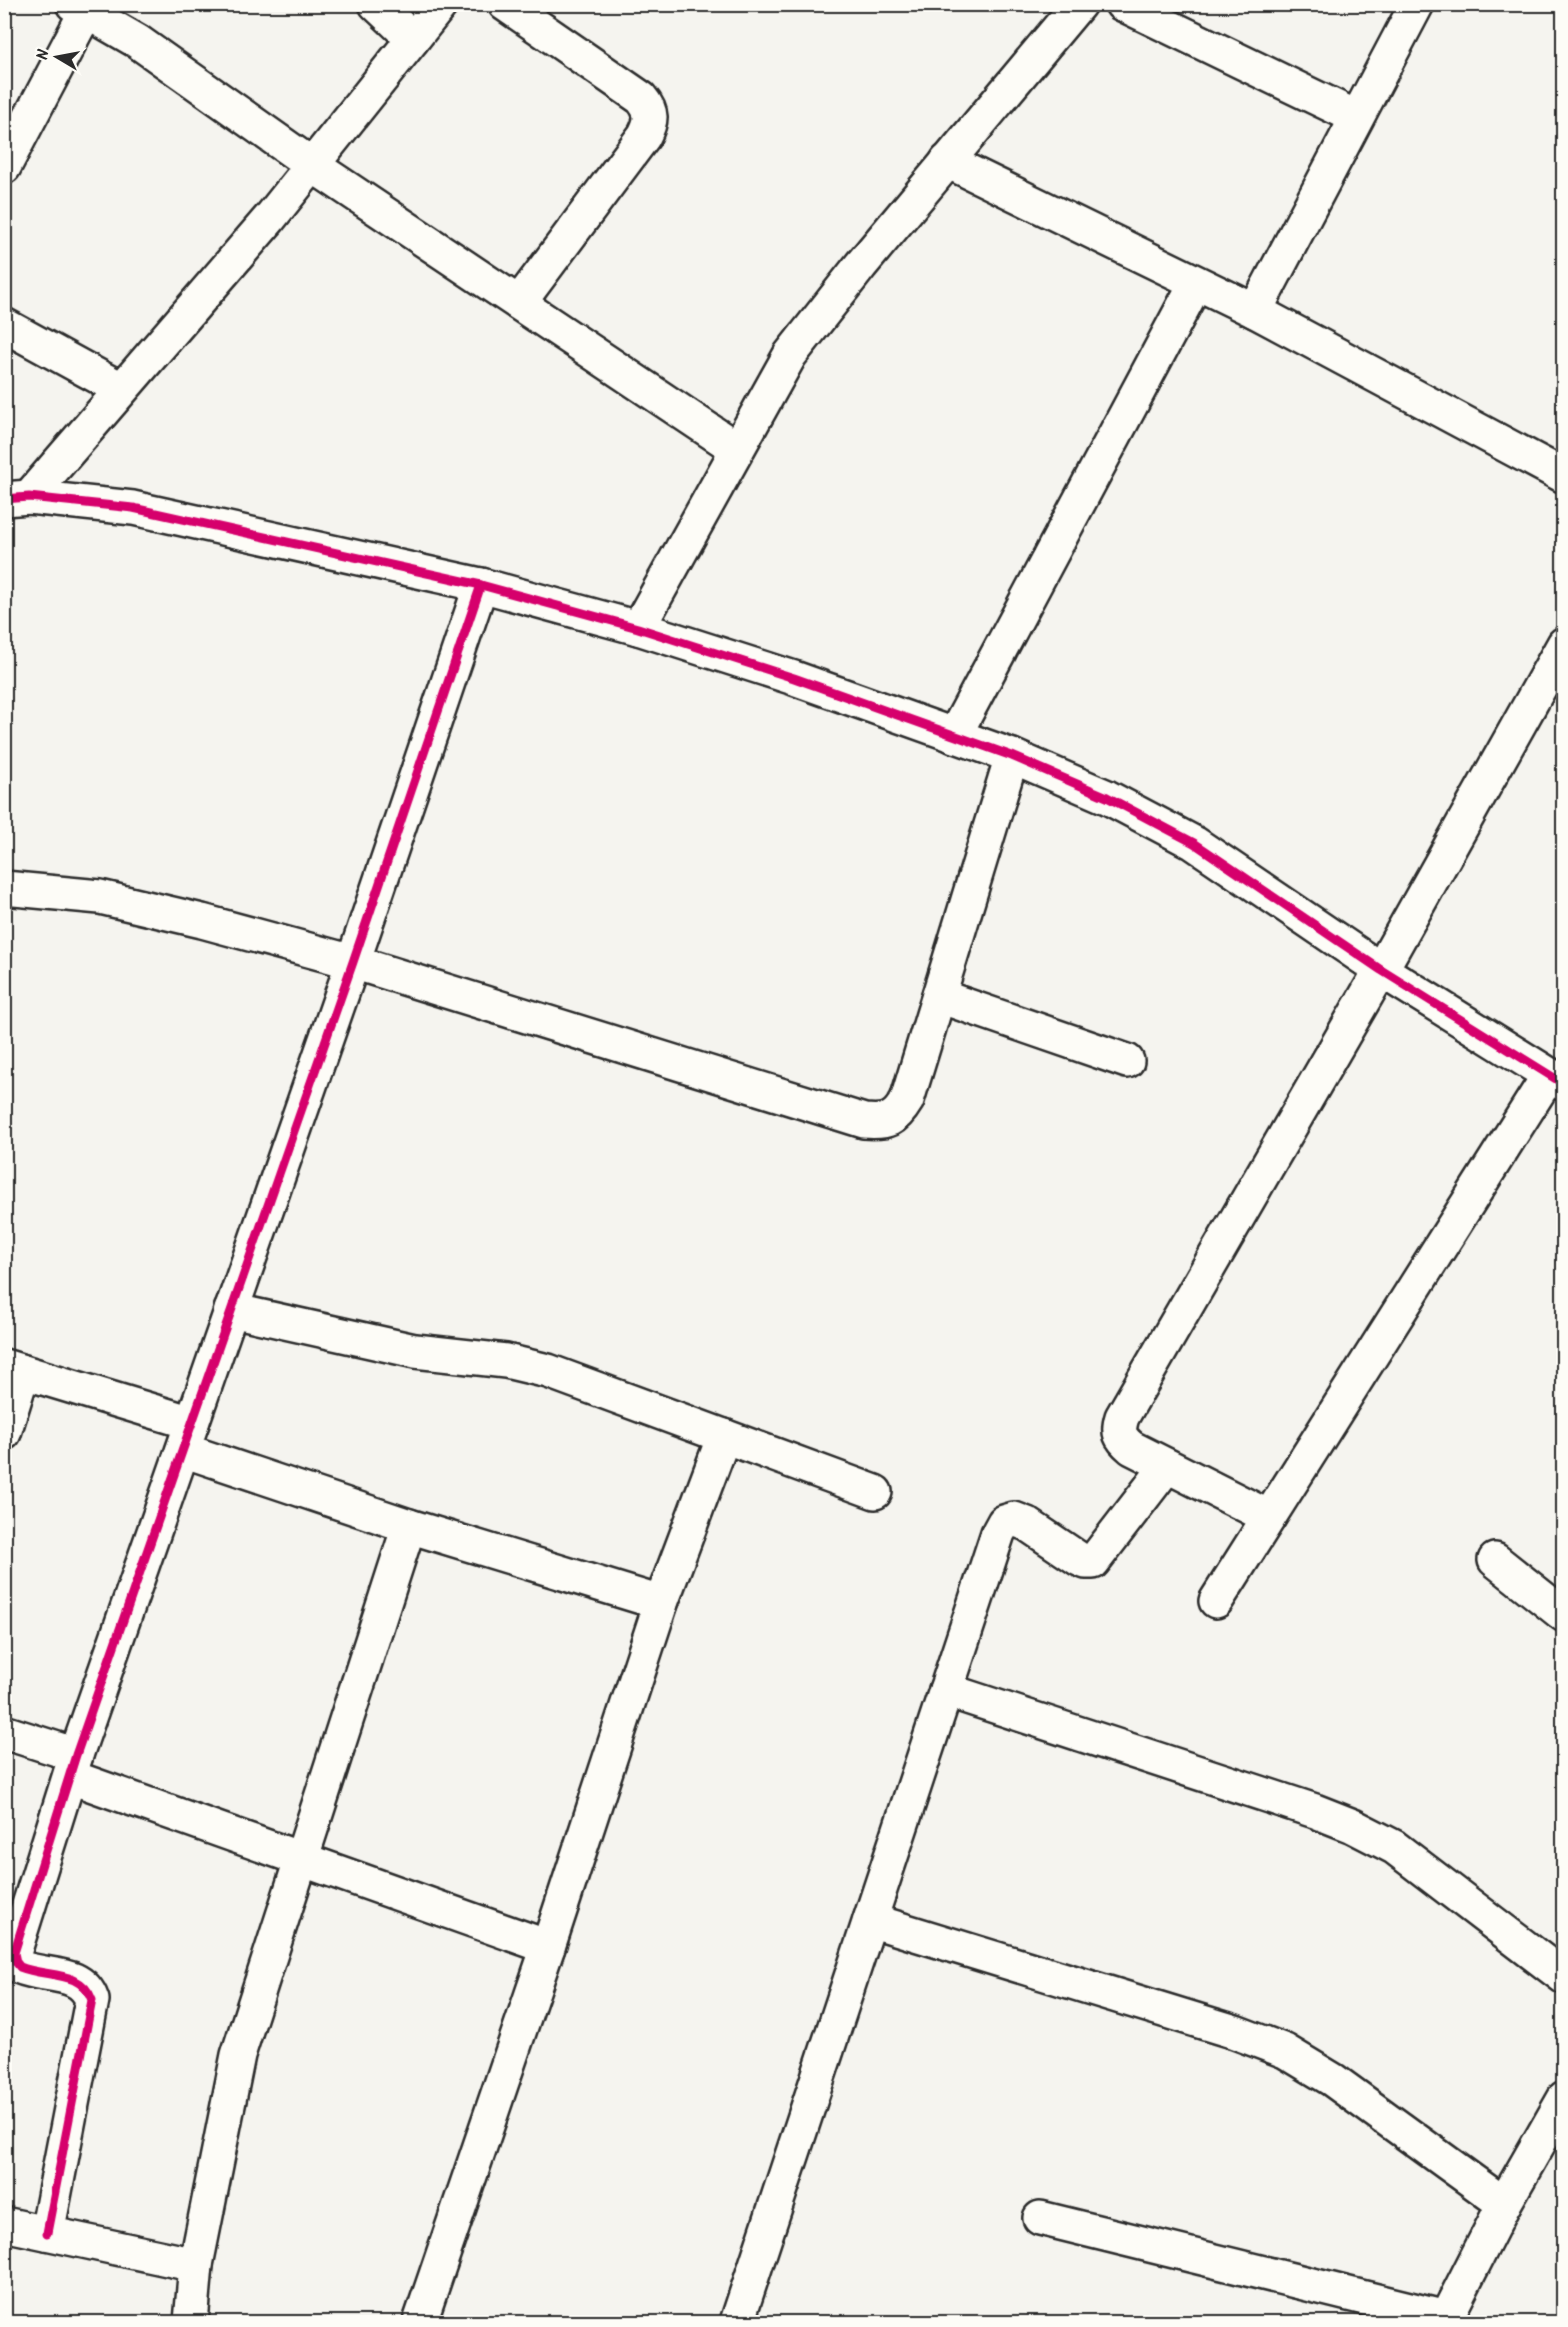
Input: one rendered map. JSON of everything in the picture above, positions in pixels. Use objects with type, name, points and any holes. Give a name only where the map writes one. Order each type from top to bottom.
[{"type":"street","points":[[376,4],[413,39]]},
{"type":"street","points":[[17,498],[122,389],[270,218],[441,4]]},
{"type":"street","points":[[505,4],[641,98],[650,108],[651,123],[644,136],[519,303]]},
{"type":"street","points":[[638,627],[797,346],[825,308],[1079,4]]},
{"type":"street","points":[[1122,4],[1356,117]]},
{"type":"street","points":[[1255,311],[1417,4]]},
{"type":"street","points":[[4,167],[83,7],[137,41],[312,165],[737,449]]},
{"type":"street","points":[[947,161],[1255,311],[1563,476]]},
{"type":"street","points":[[954,736],[1196,283]]},
{"type":"street","points":[[4,325],[122,389]]},
{"type":"street","points":[[17,498],[133,508],[481,585],[638,627],[794,678],[1012,756],[1107,797],[1194,843],[1381,970],[1556,1080],[1216,1600]]},
{"type":"street","points":[[47,2233],[92,2000],[83,1984],[70,1978],[20,1967],[14,1953],[74,1766],[353,962],[481,585]]},
{"type":"street","points":[[1269,1517],[1132,1448],[1121,1438],[1118,1430],[1122,1417],[1381,970],[1563,644]]},
{"type":"street","points":[[4,888],[100,897],[202,921],[353,962],[864,1121],[882,1122],[898,1116],[907,1100],[1012,756]]},
{"type":"street","points":[[939,996],[1127,1061]]},
{"type":"street","points":[[231,1310],[396,1347],[506,1361],[548,1371],[874,1492]]},
{"type":"street","points":[[4,1433],[14,1369],[409,1526],[662,1603]]},
{"type":"street","points":[[420,2322],[662,1603],[724,1436]]},
{"type":"street","points":[[737,2322],[998,1533],[1004,1522],[1014,1519],[1027,1524],[1079,1559],[1093,1562],[1167,1466]]},
{"type":"street","points":[[191,2322],[196,2265],[238,2055],[409,1526]]},
{"type":"street","points":[[1495,1560],[1563,1615]]},
{"type":"street","points":[[946,1690],[1315,1811],[1353,1826],[1394,1847],[1563,1977]]},
{"type":"street","points":[[4,1732],[74,1766],[302,1859],[548,1947]]},
{"type":"street","points":[[870,1920],[1235,2032],[1285,2051],[1333,2080],[1504,2204]]},
{"type":"street","points":[[1040,2218],[1445,2320],[1504,2204],[1560,2113]]},
{"type":"street","points":[[4,2224],[196,2265]]},
{"type":"cycle path","points":[[4,499],[29,497],[133,508],[481,585],[638,628],[794,678],[1012,756],[1107,797],[1194,843],[1381,970],[1564,1084]]},
{"type":"cycle path","points":[[47,2233],[92,2000],[80,1983],[62,1976],[20,1967],[14,1953],[76,1755],[353,962],[481,585]]}]
